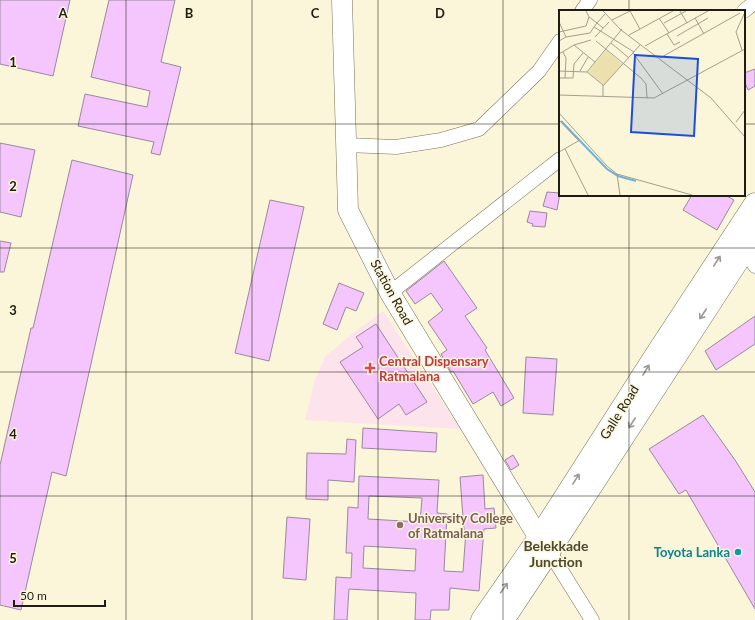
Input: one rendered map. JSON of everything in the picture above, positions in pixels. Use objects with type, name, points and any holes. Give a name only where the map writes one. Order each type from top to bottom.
[{"type":"highway","name":"Galle Road","points":[[503,620],[544,545],[656,354],[755,204]]},
{"type":"highway","name":"Galle Road","points":[[482,620],[544,545],[752,250]]},
{"type":"street","name":"Station Road","points":[[342,0],[348,210],[390,293],[544,545]]},
{"type":"street","points":[[583,10],[590,0]]},
{"type":"street","points":[[745,10],[755,2]]},
{"type":"street","points":[[346,145],[396,147],[441,140],[479,129],[538,71],[559,42]]},
{"type":"street","points":[[390,293],[559,160]]},
{"type":"street","points":[[544,545],[592,620]]},
{"type":"shaded area","name":"Central Dispensary Ratmalana","points":[[383,311],[460,429],[305,420],[315,380],[325,357],[352,334]]},
{"type":"building","points":[[0,0],[70,0],[53,76],[0,64]]},
{"type":"building","points":[[109,0],[175,0],[161,62],[181,67],[160,155],[151,153],[154,142],[78,126],[85,94],[147,107],[150,91],[91,77]]},
{"type":"building","points":[[755,69],[755,86],[748,90],[745,82],[745,73]]},
{"type":"building","points":[[0,143],[35,150],[21,217],[0,212]]},
{"type":"building","points":[[72,160],[133,175],[66,476],[52,472],[21,610],[0,605],[0,465],[31,328],[33,328]]},
{"type":"building","points":[[547,192],[559,193],[557,210],[543,206]]},
{"type":"building","points":[[691,196],[727,196],[734,200],[717,230],[683,210]]},
{"type":"building","points":[[270,200],[304,207],[269,361],[235,353]]},
{"type":"building","points":[[530,211],[547,213],[545,227],[532,226],[533,224],[527,222]]},
{"type":"building","points":[[0,241],[11,243],[4,272],[0,272]]},
{"type":"building","points":[[444,261],[477,308],[465,316],[487,348],[485,350],[514,398],[501,406],[493,392],[473,404],[453,371],[451,372],[441,354],[447,350],[428,322],[443,310],[431,293],[415,304],[406,291]]},
{"type":"building","points":[[339,283],[364,293],[356,311],[346,307],[337,330],[323,324]]},
{"type":"building","points":[[755,316],[755,344],[716,370],[705,351]]},
{"type":"building","points":[[376,324],[427,402],[406,415],[399,404],[378,419],[340,362],[363,347],[356,337]]},
{"type":"building","points":[[526,357],[557,359],[553,415],[523,413]]},
{"type":"building","name":"Toyota Lanka","points":[[703,415],[735,460],[755,492],[755,609],[686,490],[679,494],[649,449]]},
{"type":"building","points":[[363,428],[437,433],[436,452],[362,448]]},
{"type":"building","points":[[347,439],[356,440],[354,482],[328,480],[328,500],[306,499],[307,453],[346,454]]},
{"type":"building","points":[[513,455],[519,465],[511,470],[505,460]]},
{"type":"building","points":[[483,475],[485,509],[494,508],[496,528],[484,529],[479,591],[450,588],[449,610],[431,610],[430,620],[415,620],[416,593],[349,589],[347,620],[334,620],[336,577],[351,578],[352,553],[346,553],[348,507],[358,508],[359,476],[439,480],[437,513],[447,514],[444,571],[463,572],[466,530],[464,531],[460,477]],"holes":[[[369,496],[422,498],[420,522],[368,519]],[[364,546],[416,549],[415,571],[363,568]]]},
{"type":"building","points":[[287,517],[310,519],[306,580],[283,578]]},
{"type":"place","name":"Central Dispensary Ratmalana","points":[[370,368]]},
{"type":"place","name":"University College of Ratmalana","points":[[400,525]]},
{"type":"place","name":"Toyota Lanka","points":[[738,552]]},
{"type":"district","name":"Belekkade Junction","points":[[556,554]]}]
